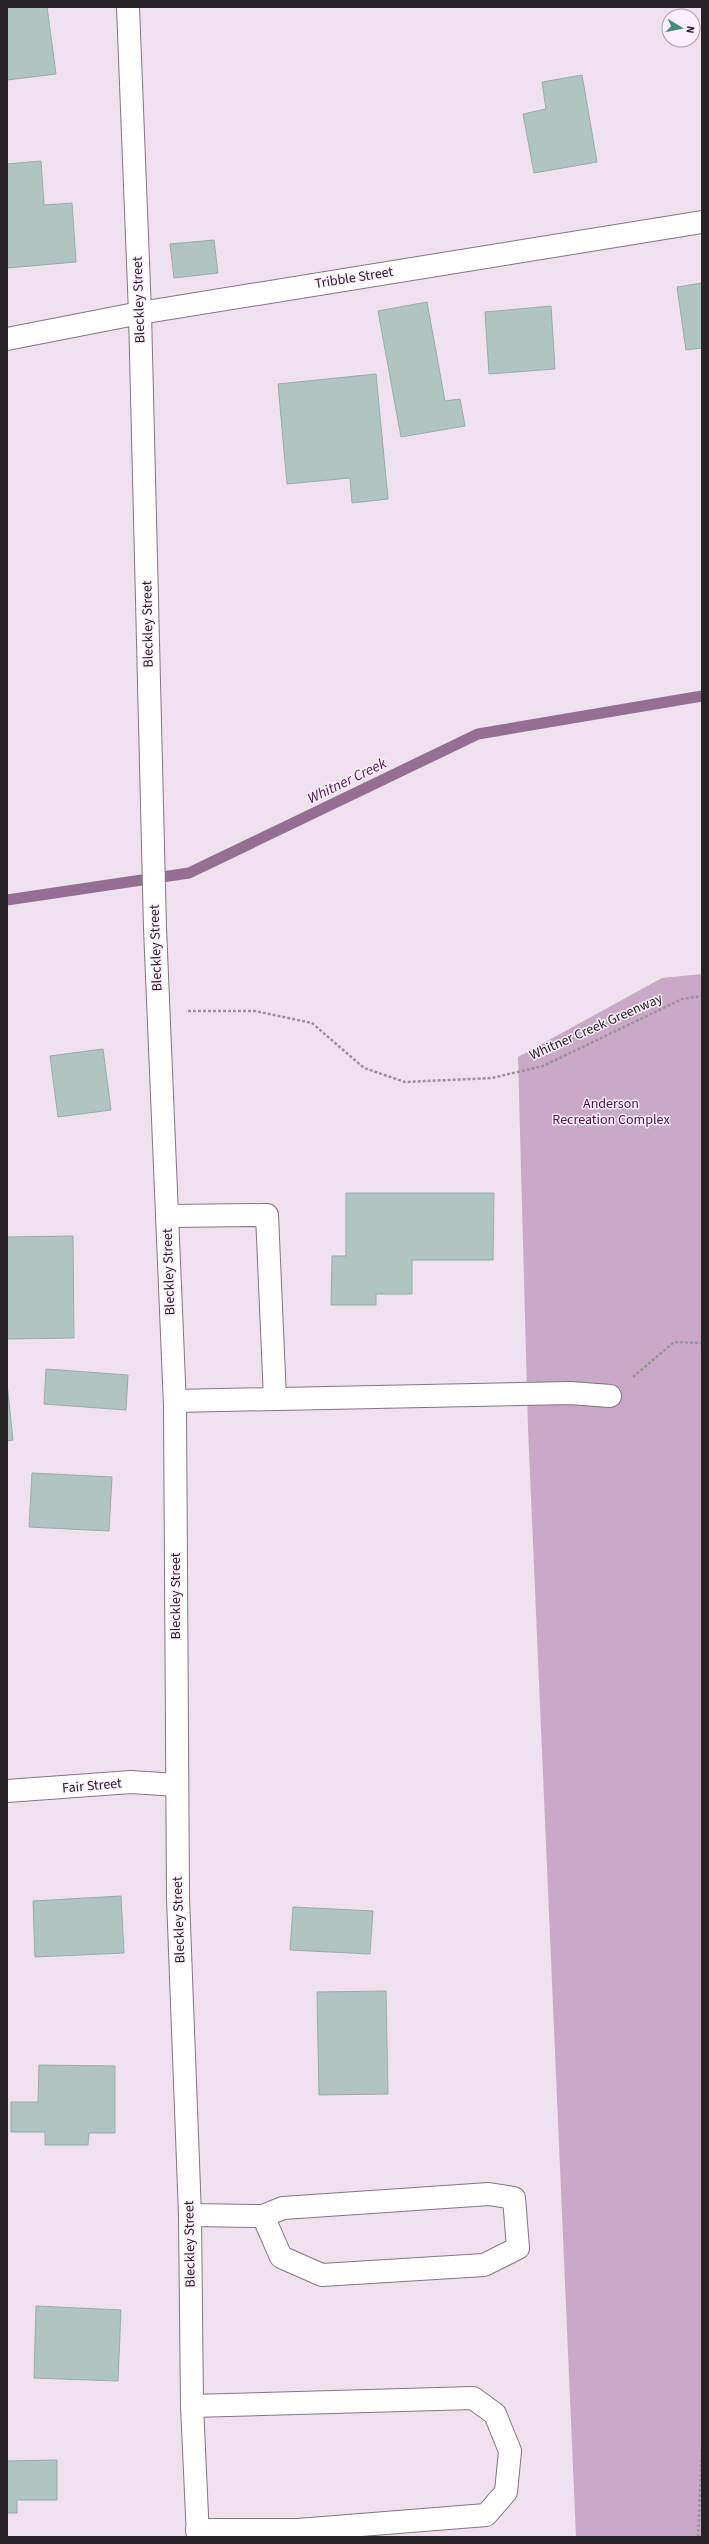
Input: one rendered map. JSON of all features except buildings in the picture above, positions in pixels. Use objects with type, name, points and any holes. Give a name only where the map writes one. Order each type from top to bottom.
[{"type":"street","name":"Bleckley Street","points":[[128,7],[140,313],[154,895],[175,1401],[178,1898],[190,2216],[192,2406],[197,2533]]},
{"type":"street","name":"Tribble Street","points":[[7,339],[140,313],[702,222]]},
{"type":"street","points":[[167,1216],[267,1215],[275,1399]]},
{"type":"street","points":[[175,1401],[570,1393],[610,1396]]},
{"type":"street","name":"Fair Street","points":[[7,1791],[131,1782],[177,1785]]},
{"type":"street","points":[[190,2216],[263,2216],[283,2208],[489,2194],[514,2198],[518,2248],[484,2265],[322,2275],[281,2257],[263,2216]]},
{"type":"street","points":[[192,2406],[473,2398],[495,2414],[510,2451],[506,2492],[486,2515],[298,2530],[232,2528],[197,2533]]},
{"type":"path","name":"Whitner Creek Greenway","points":[[158,1011],[255,1011],[312,1023],[364,1068],[405,1082],[492,1078],[543,1066],[682,999],[702,996]]},
{"type":"path","points":[[610,1396],[674,1342],[702,1343]]},
{"type":"path","points":[[698,2537],[702,2449]]},
{"type":"green space","name":"Anderson Recreation Complex","points":[[702,974],[702,2537],[576,2537],[528,1428],[518,1057],[662,978]]},
{"type":"waterway","name":"Whitner Creek","points":[[7,900],[189,873],[478,734],[702,696]]}]
